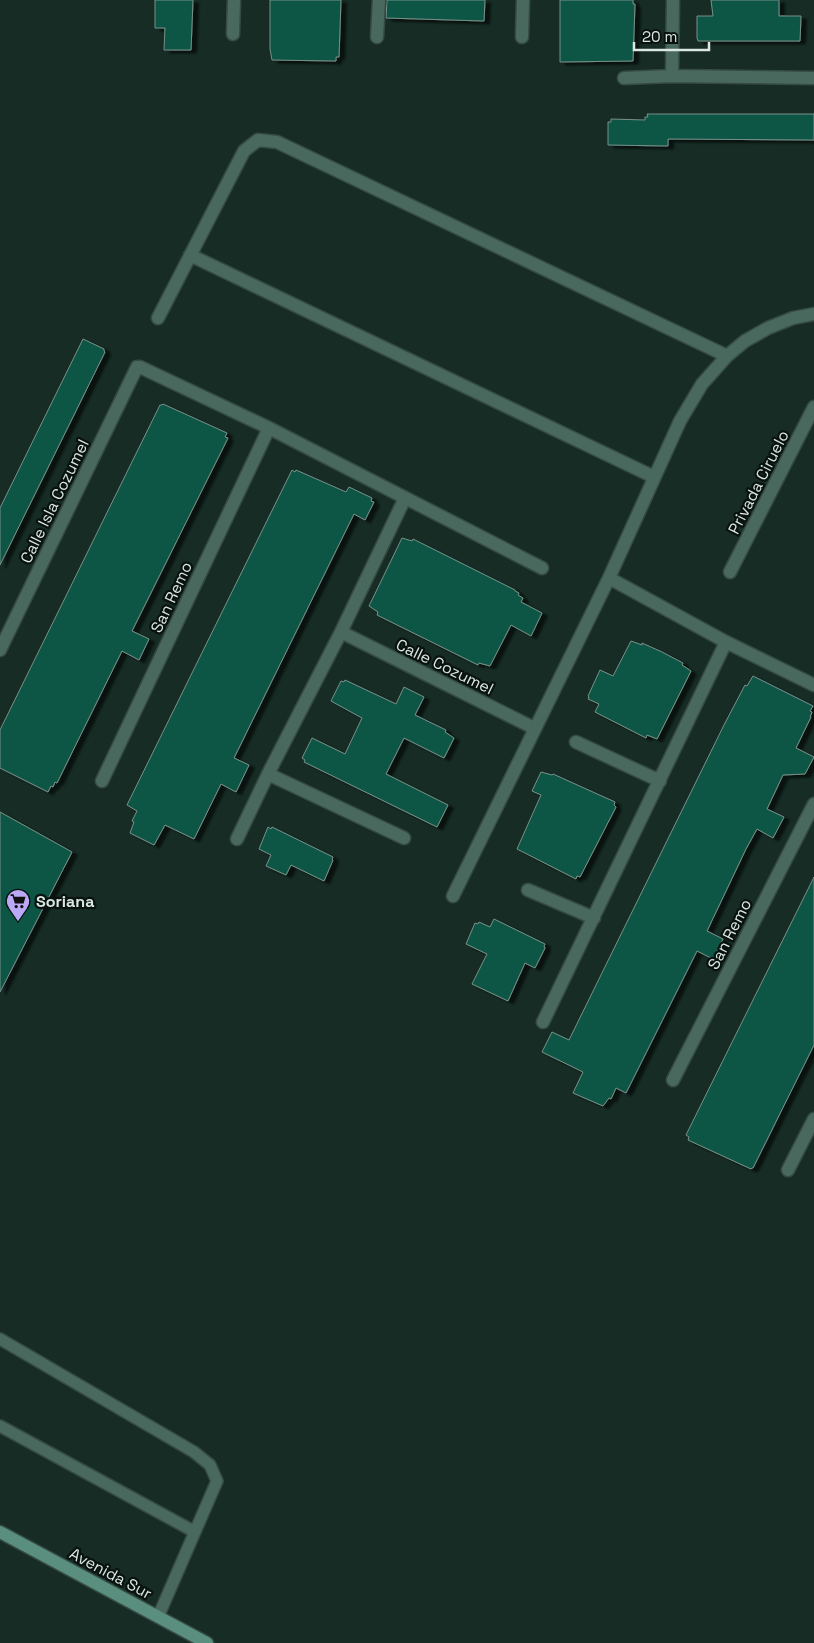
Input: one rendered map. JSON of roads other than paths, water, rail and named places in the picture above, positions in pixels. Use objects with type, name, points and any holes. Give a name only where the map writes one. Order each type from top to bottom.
[{"type":"street","points":[[233,34],[234,0]]},
{"type":"street","points":[[378,37],[379,0]]},
{"type":"street","points":[[522,36],[523,0]]},
{"type":"street","points":[[672,76],[673,0]]},
{"type":"street","points":[[624,78],[672,76],[814,78]]},
{"type":"street","points":[[158,318],[244,151],[258,140],[277,142],[727,356]]},
{"type":"street","points":[[190,255],[654,478]]},
{"type":"street","points":[[453,896],[609,578],[680,421],[702,384],[727,356],[745,341],[768,328],[793,318],[814,314]]},
{"type":"street","name":"Calle Isla Cozumel","points":[[0,650],[137,367],[269,428]]},
{"type":"street","name":"Privada Ciruelo","points":[[730,572],[814,407]]},
{"type":"street","points":[[269,428],[542,568]]},
{"type":"street","name":"San Remo","points":[[102,781],[269,428]]},
{"type":"street","points":[[237,839],[341,632],[405,498]]},
{"type":"street","points":[[609,578],[726,642],[814,685]]},
{"type":"street","name":"Calle Cozumel","points":[[341,632],[534,728]]},
{"type":"street","points":[[543,1022],[726,642]]},
{"type":"street","points":[[576,742],[660,781]]},
{"type":"street","points":[[268,774],[404,838]]},
{"type":"street","name":"San Remo","points":[[673,1080],[814,804]]},
{"type":"street","points":[[528,890],[594,918]]},
{"type":"street","points":[[788,1170],[814,1119]]},
{"type":"street","name":"Avenida Sur","points":[[0,1532],[207,1643]]},
{"type":"lane","points":[[0,1339],[194,1452],[210,1465],[217,1481],[158,1617]]},
{"type":"lane","points":[[0,1426],[195,1532]]},
{"type":"place","name":"Soriana","points":[[18,922]]}]
